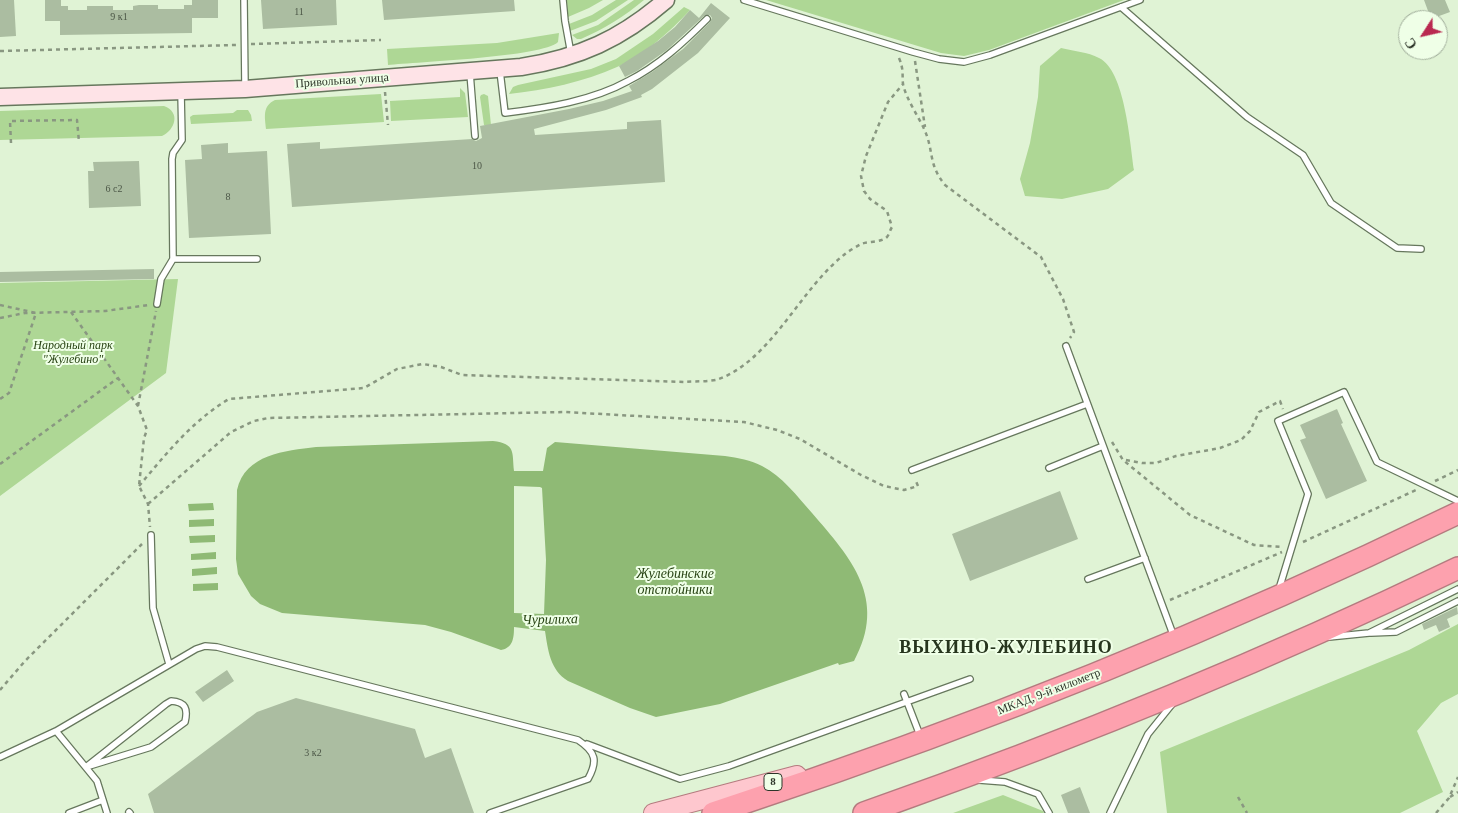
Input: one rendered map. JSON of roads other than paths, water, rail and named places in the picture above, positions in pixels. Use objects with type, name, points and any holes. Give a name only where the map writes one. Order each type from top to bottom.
[{"type":"highway","name":"МКАД, 9-й километр","points":[[713,813],[1055,691],[1176,641],[1363,559],[1458,513]]},
{"type":"highway","points":[[864,813],[1073,737],[1305,639],[1458,568]]},
{"type":"main road","name":"Привольная улица","points":[[0,97],[245,89],[499,69],[547,63],[572,57],[607,42],[623,33],[666,0]]},
{"type":"main road","name":"8","points":[[653,813],[894,750]]},
{"type":"lane","points":[[244,0],[245,89]]},
{"type":"lane","points":[[563,0],[572,57]]},
{"type":"lane","points":[[744,0],[913,52],[939,59],[964,62],[990,55],[1140,0]]},
{"type":"lane","points":[[1121,7],[1246,117],[1302,155],[1331,203],[1397,248],[1421,249]]},
{"type":"lane","points":[[499,69],[505,112],[528,110],[567,102],[600,93],[628,82],[668,55],[707,19]]},
{"type":"lane","points":[[470,71],[475,136]]},
{"type":"lane","points":[[157,304],[161,280],[173,259],[172,159],[173,153],[182,140],[181,92]]},
{"type":"lane","points":[[173,259],[257,259]]},
{"type":"lane","points":[[1066,346],[1176,641]]},
{"type":"lane","points":[[1276,597],[1308,494],[1278,421],[1344,392],[1377,462],[1458,501]]},
{"type":"lane","points":[[912,470],[1087,404]]},
{"type":"lane","points":[[1049,468],[1103,446]]},
{"type":"lane","points":[[151,535],[153,608],[169,664]]},
{"type":"lane","points":[[1088,579],[1145,558]]},
{"type":"lane","points":[[1369,633],[1458,589]]},
{"type":"lane","points":[[1305,639],[1396,632],[1458,600]]},
{"type":"lane","points":[[0,757],[56,731],[169,664],[205,646],[217,647],[578,740],[680,779],[729,766],[970,679]]},
{"type":"lane","points":[[1110,813],[1148,734],[1182,692]]},
{"type":"lane","points":[[904,694],[922,740]]},
{"type":"lane","points":[[171,701],[179,702],[186,706],[186,722],[152,747],[86,767],[166,704],[171,701]]},
{"type":"lane","points":[[56,731],[97,781],[107,813]]},
{"type":"lane","points":[[490,813],[588,779],[594,769],[595,758],[588,747],[578,740]]},
{"type":"lane","points":[[959,779],[1005,782],[1038,794],[1049,813]]},
{"type":"lane","points":[[69,813],[103,800]]},
{"type":"water","name":"Жулебинские отстойники","points":[[493,441],[506,444],[509,447],[513,454],[514,471],[543,471],[547,448],[555,442],[725,456],[753,462],[769,470],[789,487],[840,546],[851,563],[866,599],[867,618],[864,639],[854,661],[839,665],[838,663],[720,704],[656,717],[630,708],[568,681],[557,671],[551,659],[545,631],[514,627],[513,639],[510,645],[501,650],[425,625],[282,613],[260,604],[251,596],[238,574],[236,559],[237,490],[241,478],[248,469],[268,456],[316,447]],"holes":[[[514,486],[542,488],[546,560],[544,614],[514,613]]]},
{"type":"water","points":[[213,503],[214,510],[189,511],[188,504]]},
{"type":"water","points":[[214,519],[214,526],[189,527],[189,520]]},
{"type":"water","points":[[215,535],[215,542],[190,543],[189,536]]},
{"type":"water","points":[[216,552],[216,559],[191,560],[191,554]]},
{"type":"water","points":[[217,567],[217,574],[192,576],[192,569]]},
{"type":"water","points":[[218,583],[218,590],[193,591],[193,584]]},
{"type":"district","name":"ВЫХИНО-ЖУЛЕБИНО","points":[[1006,648]]},
{"type":"park label","name":"Народный парк \"Жулебино\"","points":[[73,353]]},
{"type":"water label","name":"Чурилиха","points":[[550,620]]}]
